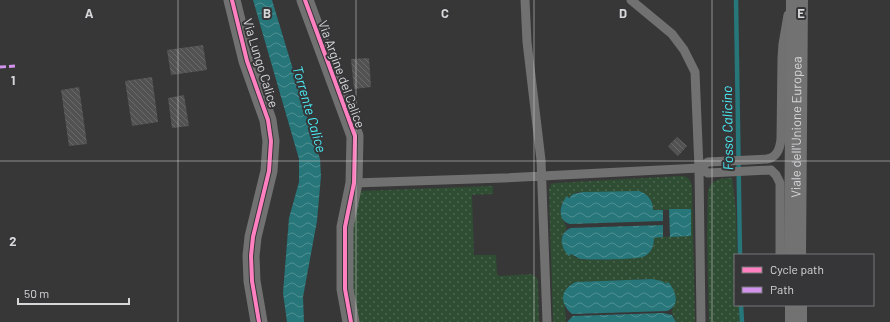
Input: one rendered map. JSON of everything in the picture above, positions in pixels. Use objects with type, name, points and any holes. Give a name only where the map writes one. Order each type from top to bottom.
[{"type":"main road","name":"Viale dell'Unione Europea","points":[[795,254],[797,0]]},
{"type":"main road","points":[[795,322],[796,306]]},
{"type":"street","name":"Via Lungo Calice","points":[[232,0],[253,82],[262,101],[268,120],[271,141],[269,171],[253,237],[252,281],[259,322]]},
{"type":"street","name":"Via Argine del Calice","points":[[305,0],[355,136],[354,183],[345,227],[345,289],[351,322]]},
{"type":"lane","points":[[525,0],[527,42],[541,160],[546,322]]},
{"type":"lane","points":[[631,0],[672,34],[684,50],[696,72],[701,322]]},
{"type":"lane","points":[[354,183],[427,182],[699,168],[708,162],[772,158],[775,156],[780,146],[782,58],[786,26],[792,0]]},
{"type":"lane","points":[[699,168],[708,173],[764,170],[773,171],[780,183],[780,254]]},
{"type":"lane","points":[[790,306],[795,322]]},
{"type":"green space","points":[[681,176],[688,178],[692,185],[695,322],[676,322],[672,311],[675,304],[667,284],[652,279],[573,283],[569,286],[564,296],[566,322],[553,322],[549,190],[551,184]],"holes":[[[578,192],[644,193],[651,200],[653,210],[691,209],[691,236],[654,237],[651,250],[645,256],[641,257],[592,260],[579,259],[571,254],[569,256],[562,241],[562,236],[566,230],[566,225],[562,218],[560,208],[570,196]]]},
{"type":"green space","points":[[732,178],[736,210],[737,254],[734,254],[734,306],[739,306],[740,322],[709,322],[707,238],[708,191],[709,187],[714,182],[721,179]]},
{"type":"green space","points":[[493,186],[493,194],[472,195],[474,255],[496,255],[497,274],[499,276],[531,274],[535,276],[538,280],[539,322],[354,322],[349,238],[360,191]]},
{"type":"water","points":[[253,0],[272,0],[320,159],[321,176],[317,221],[303,297],[304,322],[287,322],[283,293],[289,218],[299,182],[299,159]]},
{"type":"water","points":[[639,191],[649,198],[652,203],[653,210],[663,210],[663,221],[570,224],[563,219],[561,215],[561,207],[565,199],[567,196],[569,198],[573,194],[583,192]]},
{"type":"water","points":[[669,209],[691,209],[691,236],[670,237]]},
{"type":"water","points":[[663,225],[663,237],[654,238],[651,250],[645,256],[641,257],[593,260],[580,259],[571,254],[569,256],[562,245],[562,237],[567,230],[571,228]]},
{"type":"water","points":[[652,279],[662,281],[666,284],[668,282],[671,285],[675,293],[676,302],[671,309],[667,311],[572,314],[563,301],[564,292],[576,282]]},
{"type":"water","points":[[663,313],[672,315],[676,322],[567,322],[573,316]]},
{"type":"building","points":[[203,45],[207,70],[171,75],[167,50]]},
{"type":"building","points":[[369,58],[371,87],[354,89],[351,59]]},
{"type":"building","points":[[152,77],[158,122],[132,126],[125,81]]},
{"type":"building","points":[[79,87],[87,144],[69,146],[61,90]]},
{"type":"building","points":[[184,95],[189,126],[172,128],[168,98]]},
{"type":"building","points":[[677,137],[687,146],[678,156],[668,146]]},
{"type":"waterway","name":"Fosso Calicino","points":[[736,0],[740,254]]},
{"type":"waterway","name":"Fosso Calicino","points":[[741,306],[742,322]]},
{"type":"marked path","points":[[0,67],[16,66]]},
{"type":"cycle path","points":[[232,0],[247,61],[268,120],[271,141],[269,171],[253,237],[251,256],[252,281],[259,322]]},
{"type":"cycle path","points":[[305,0],[355,136],[354,183],[345,227],[345,289],[351,322]]},
{"type":"water label","name":"Torrente Calice","points":[[310,109]]}]
